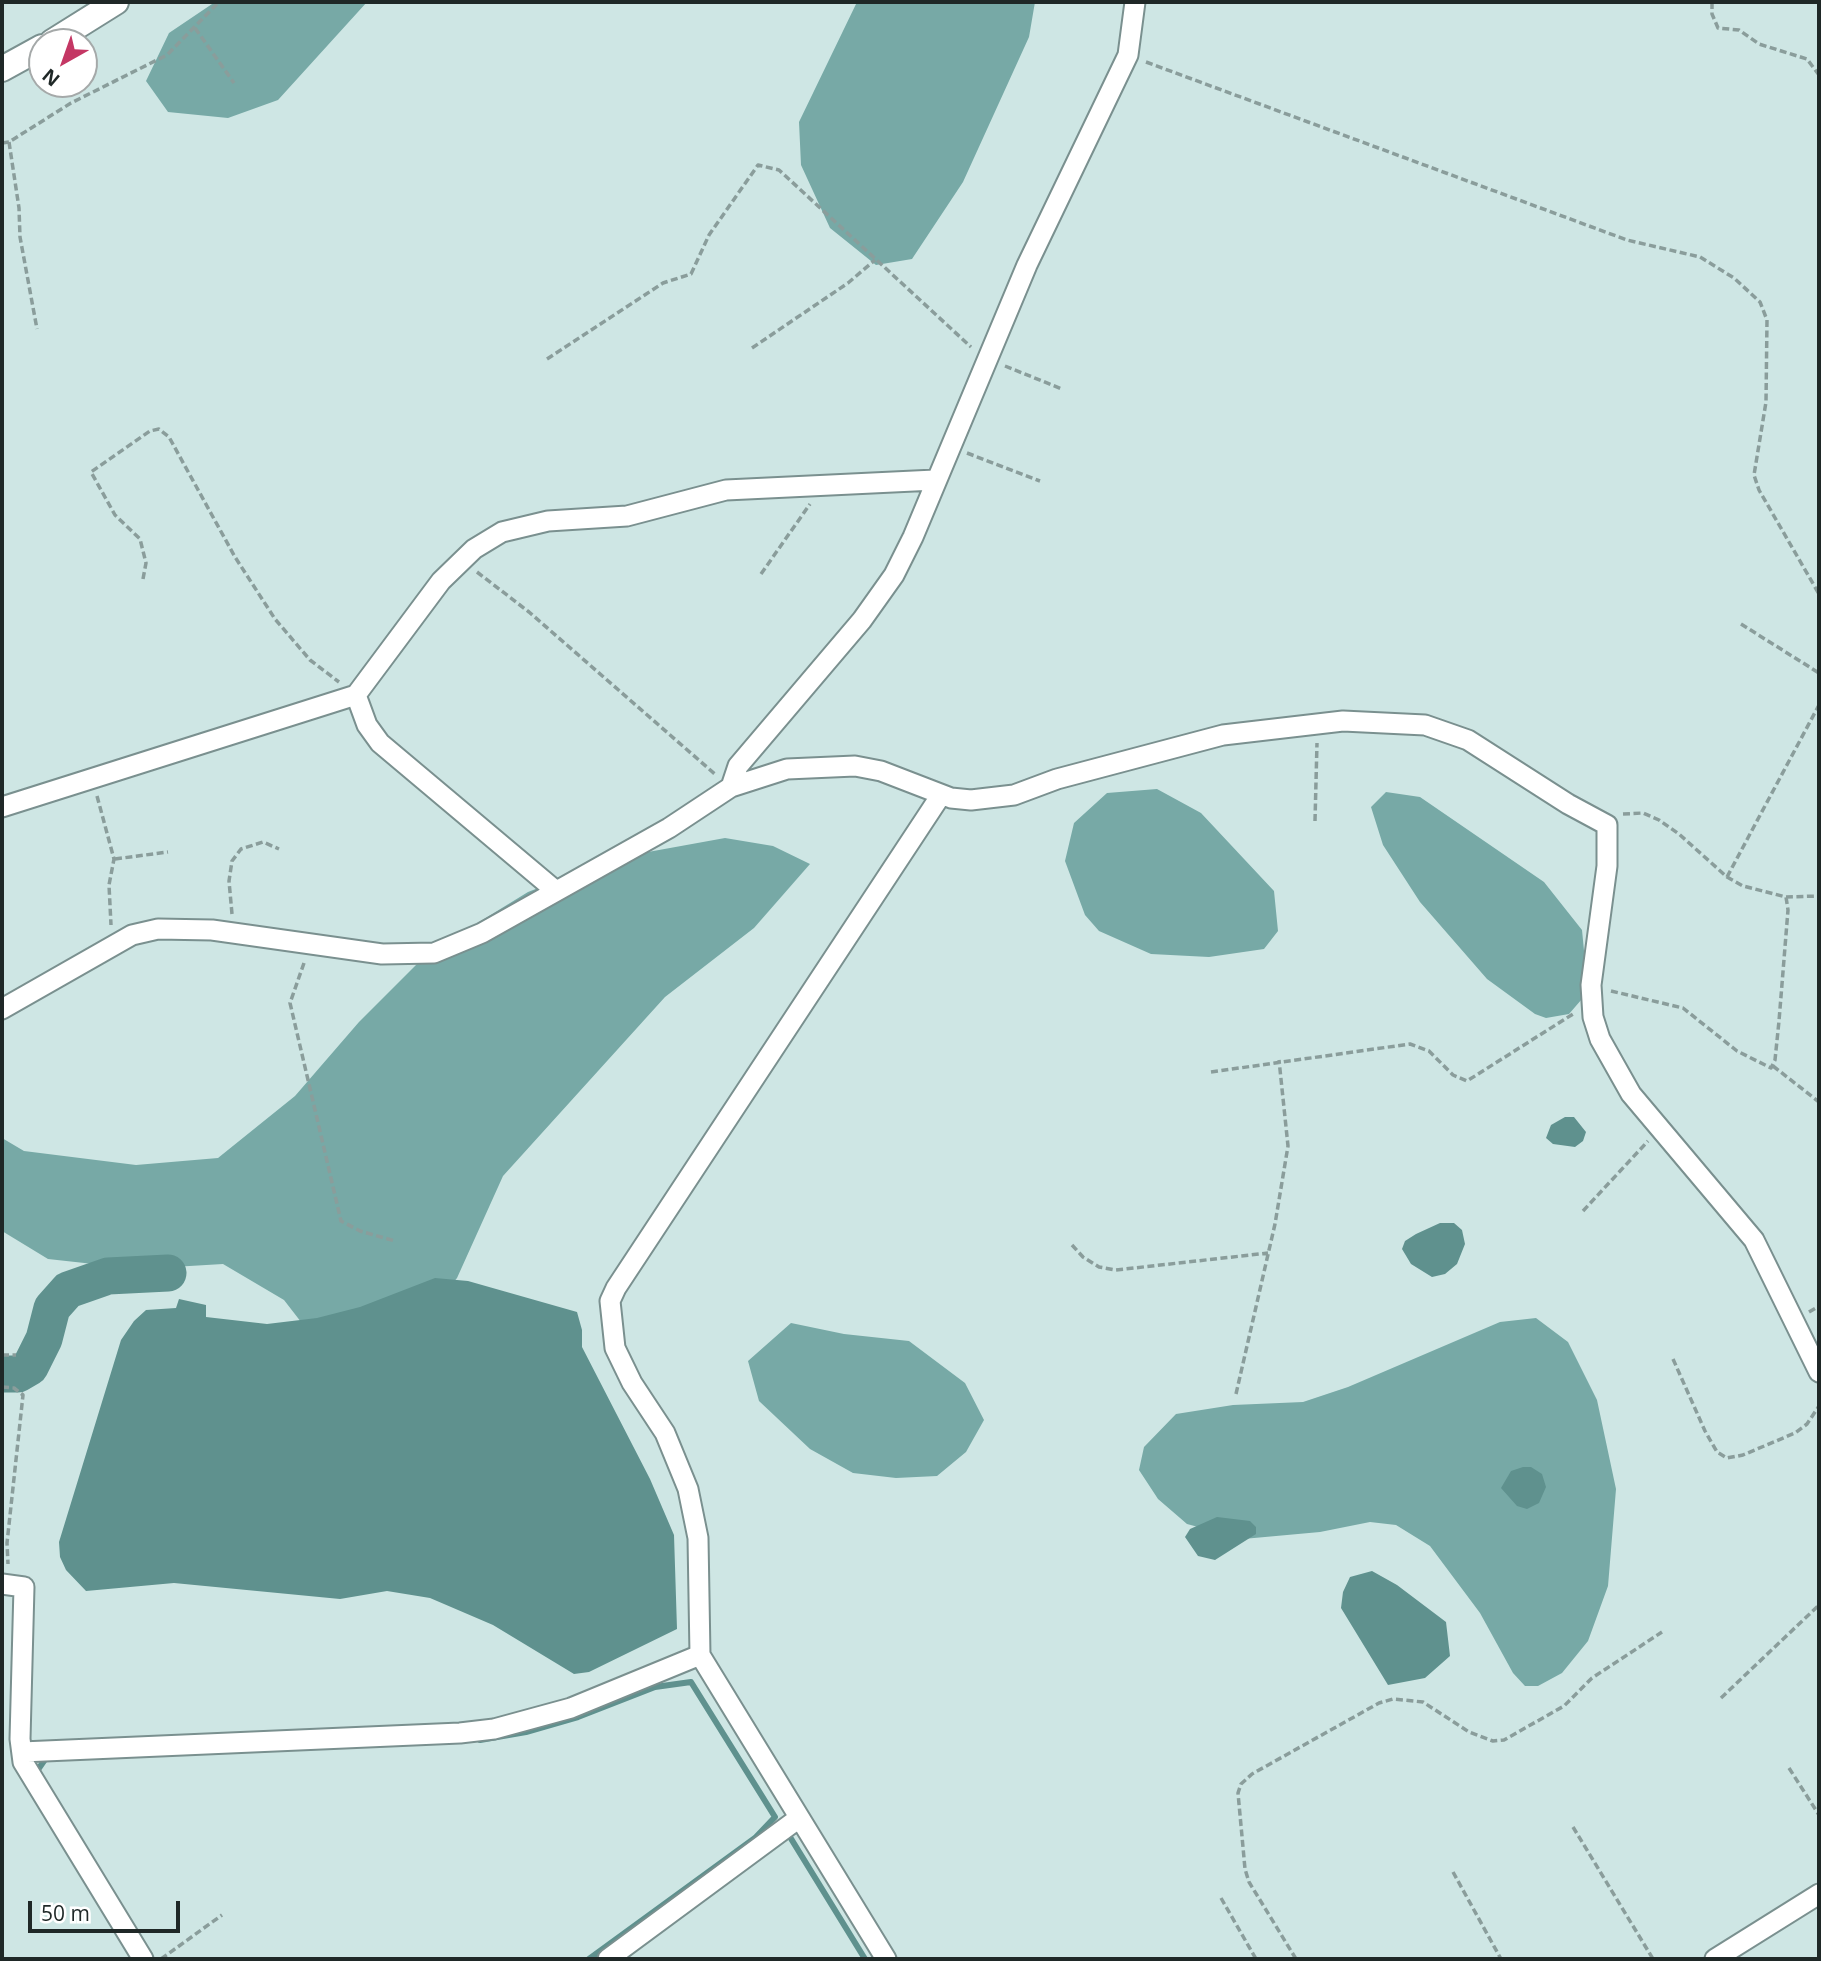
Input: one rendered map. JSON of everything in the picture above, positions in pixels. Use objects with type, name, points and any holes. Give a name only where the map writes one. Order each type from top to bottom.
[{"type":"street","points":[[74,28],[116,2]]},
{"type":"street","points":[[731,787],[738,766],[877,602],[913,537],[986,359],[1128,55],[1135,2]]},
{"type":"street","points":[[2,69],[28,55]]},
{"type":"street","points":[[2,807],[356,695],[413,615],[462,559],[502,532],[522,525],[627,516],[726,490],[935,481]]},
{"type":"street","points":[[356,695],[367,724],[380,743],[556,891]]},
{"type":"street","points":[[2,1009],[132,936],[169,928],[234,933],[382,954],[434,953],[482,933],[669,828],[731,787],[787,769],[855,766],[881,771],[941,795],[971,800],[1014,795],[1069,776],[1223,735],[1317,723],[1383,721],[1448,731],[1495,755],[1568,804],[1607,825],[1607,866],[1593,960],[1592,1000],[1600,1039],[1614,1069],[1754,1240],[1819,1372]]},
{"type":"street","points":[[886,1959],[700,1655],[698,1538],[688,1489],[665,1433],[632,1383],[615,1348],[610,1301],[941,795]]},
{"type":"street","points":[[6,1584],[24,1587],[22,1752],[30,1776],[143,1959]]},
{"type":"street","points":[[22,1752],[460,1733],[494,1729],[571,1708],[700,1655]]},
{"type":"street","points":[[608,1959],[799,1818]]},
{"type":"street","points":[[1715,1959],[1819,1894]]},
{"type":"path","points":[[2,143],[9,142],[71,103],[167,55],[219,2]]},
{"type":"path","points":[[1712,2],[1712,14],[1717,28],[1739,30],[1759,44],[1807,59],[1819,75]]},
{"type":"path","points":[[195,28],[234,83]]},
{"type":"path","points":[[1128,55],[1627,240],[1700,257],[1734,278],[1760,302],[1767,320],[1766,402],[1754,475],[1759,490],[1819,594]]},
{"type":"path","points":[[9,142],[19,208],[20,237],[37,329]]},
{"type":"path","points":[[547,359],[663,284],[691,274],[709,235],[758,165],[779,170],[874,260],[986,359],[1062,389]]},
{"type":"path","points":[[752,348],[848,283],[874,260]]},
{"type":"path","points":[[144,579],[146,563],[140,539],[116,515],[91,472],[150,431],[159,429],[169,437],[235,557],[291,640],[310,660],[356,695]]},
{"type":"path","points":[[949,446],[1040,481]]},
{"type":"path","points":[[761,574],[806,511],[820,486]]},
{"type":"path","points":[[462,559],[529,612],[731,787]]},
{"type":"path","points":[[1741,624],[1819,673]]},
{"type":"path","points":[[1727,877],[1819,705]]},
{"type":"path","points":[[1315,821],[1317,723]]},
{"type":"path","points":[[92,780],[114,859],[109,885],[111,926],[117,944]]},
{"type":"path","points":[[1607,825],[1622,814],[1643,813],[1679,834],[1727,877],[1743,886],[1786,897],[1819,896]]},
{"type":"path","points":[[234,933],[229,881],[232,861],[241,849],[251,844],[273,844],[279,849]]},
{"type":"path","points":[[114,859],[168,852]]},
{"type":"path","points":[[1773,1066],[1787,923],[1786,897]]},
{"type":"path","points":[[310,944],[290,1003],[341,1221],[360,1231],[395,1241]]},
{"type":"path","points":[[1211,1072],[1279,1060],[1410,1044],[1429,1051],[1453,1075],[1467,1081],[1608,990],[1626,992],[1684,1009],[1737,1051],[1773,1066],[1819,1102]]},
{"type":"path","points":[[1236,1394],[1268,1253],[1288,1146],[1279,1060]]},
{"type":"path","points":[[1583,1211],[1629,1159],[1661,1129]]},
{"type":"path","points":[[1072,1245],[1083,1257],[1099,1267],[1115,1270],[1268,1253]]},
{"type":"path","points":[[2,1355],[16,1355]]},
{"type":"path","points":[[1673,1359],[1704,1431],[1717,1452],[1727,1458],[1743,1455],[1796,1433],[1807,1424],[1819,1406]]},
{"type":"path","points":[[2,1387],[13,1388],[23,1395],[7,1543],[6,1584]]},
{"type":"path","points":[[1721,1698],[1819,1605]]},
{"type":"path","points":[[1296,1959],[1249,1882],[1245,1869],[1238,1793],[1241,1784],[1252,1774],[1347,1720],[1393,1699],[1423,1702],[1469,1732],[1493,1741],[1504,1740],[1564,1706],[1592,1678],[1662,1632]]},
{"type":"path","points":[[1789,1768],[1819,1815]]},
{"type":"path","points":[[1573,1827],[1653,1959]]},
{"type":"path","points":[[1453,1872],[1501,1959]]},
{"type":"path","points":[[1221,1898],[1256,1959]]},
{"type":"path","points":[[160,1959],[222,1914]]},
{"type":"shaded area","points":[[215,2],[367,2],[278,100],[228,118],[168,112],[146,81],[169,33]]},
{"type":"shaded area","points":[[857,2],[1035,2],[1029,37],[963,182],[912,259],[876,265],[830,228],[801,165],[799,122]]},
{"type":"shaded area","points":[[1157,789],[1201,813],[1274,891],[1278,931],[1264,949],[1209,957],[1151,954],[1099,931],[1085,915],[1065,861],[1074,823],[1107,793]]},
{"type":"shaded area","points":[[1386,792],[1420,797],[1544,882],[1582,930],[1588,992],[1569,1014],[1546,1018],[1535,1014],[1487,979],[1420,902],[1383,845],[1371,807]]},
{"type":"shaded area","points":[[725,838],[773,846],[810,864],[754,928],[665,997],[503,1176],[457,1278],[409,1337],[332,1362],[284,1300],[223,1264],[139,1269],[48,1259],[2,1231],[2,1138],[24,1151],[136,1165],[218,1158],[295,1096],[359,1022],[427,954],[528,892],[615,858]]},
{"type":"shaded area","points":[[1565,1117],[1574,1117],[1586,1132],[1583,1141],[1575,1147],[1553,1144],[1546,1138],[1551,1125]]},
{"type":"shaded area","points":[[1440,1223],[1454,1223],[1462,1230],[1465,1244],[1457,1264],[1445,1274],[1432,1277],[1411,1264],[1402,1249],[1405,1241]]},
{"type":"shaded area","points":[[435,1278],[468,1281],[577,1312],[582,1330],[582,1347],[650,1479],[674,1535],[677,1629],[589,1672],[574,1674],[493,1625],[430,1598],[387,1591],[340,1599],[174,1583],[86,1591],[66,1570],[60,1557],[59,1542],[121,1340],[134,1321],[146,1310],[176,1308],[179,1299],[206,1305],[206,1317],[267,1324],[317,1318],[360,1307]]},
{"type":"shaded area","points":[[1536,1318],[1568,1342],[1597,1400],[1616,1489],[1608,1586],[1588,1641],[1562,1673],[1538,1686],[1525,1686],[1513,1673],[1480,1613],[1430,1546],[1396,1525],[1370,1522],[1320,1532],[1243,1539],[1187,1524],[1158,1499],[1139,1470],[1144,1447],[1176,1414],[1233,1405],[1303,1402],[1348,1387],[1500,1322]]},
{"type":"shaded area","points":[[791,1323],[844,1334],[909,1341],[965,1383],[984,1420],[966,1452],[937,1476],[896,1478],[853,1473],[810,1449],[759,1401],[748,1361]]},
{"type":"shaded area","points":[[1531,1467],[1542,1474],[1546,1487],[1539,1503],[1527,1509],[1517,1506],[1501,1488],[1511,1471]]},
{"type":"shaded area","points":[[1217,1517],[1250,1521],[1256,1527],[1256,1534],[1215,1560],[1198,1556],[1185,1537],[1190,1529]]},
{"type":"shaded area","points":[[1372,1571],[1397,1585],[1446,1622],[1450,1656],[1425,1678],[1388,1685],[1341,1608],[1343,1592],[1350,1577]]},
{"type":"waterway","points":[[2,1374],[18,1374],[30,1367],[44,1339],[52,1308],[68,1290],[108,1276],[168,1273]]},
{"type":"waterway","points":[[480,1740],[526,1732],[578,1717],[655,1687],[691,1682],[775,1817],[755,1838],[589,1959]]},
{"type":"waterway","points":[[40,1775],[37,1771],[46,1758],[49,1758]]},
{"type":"waterway","points":[[790,1837],[865,1959]]}]
